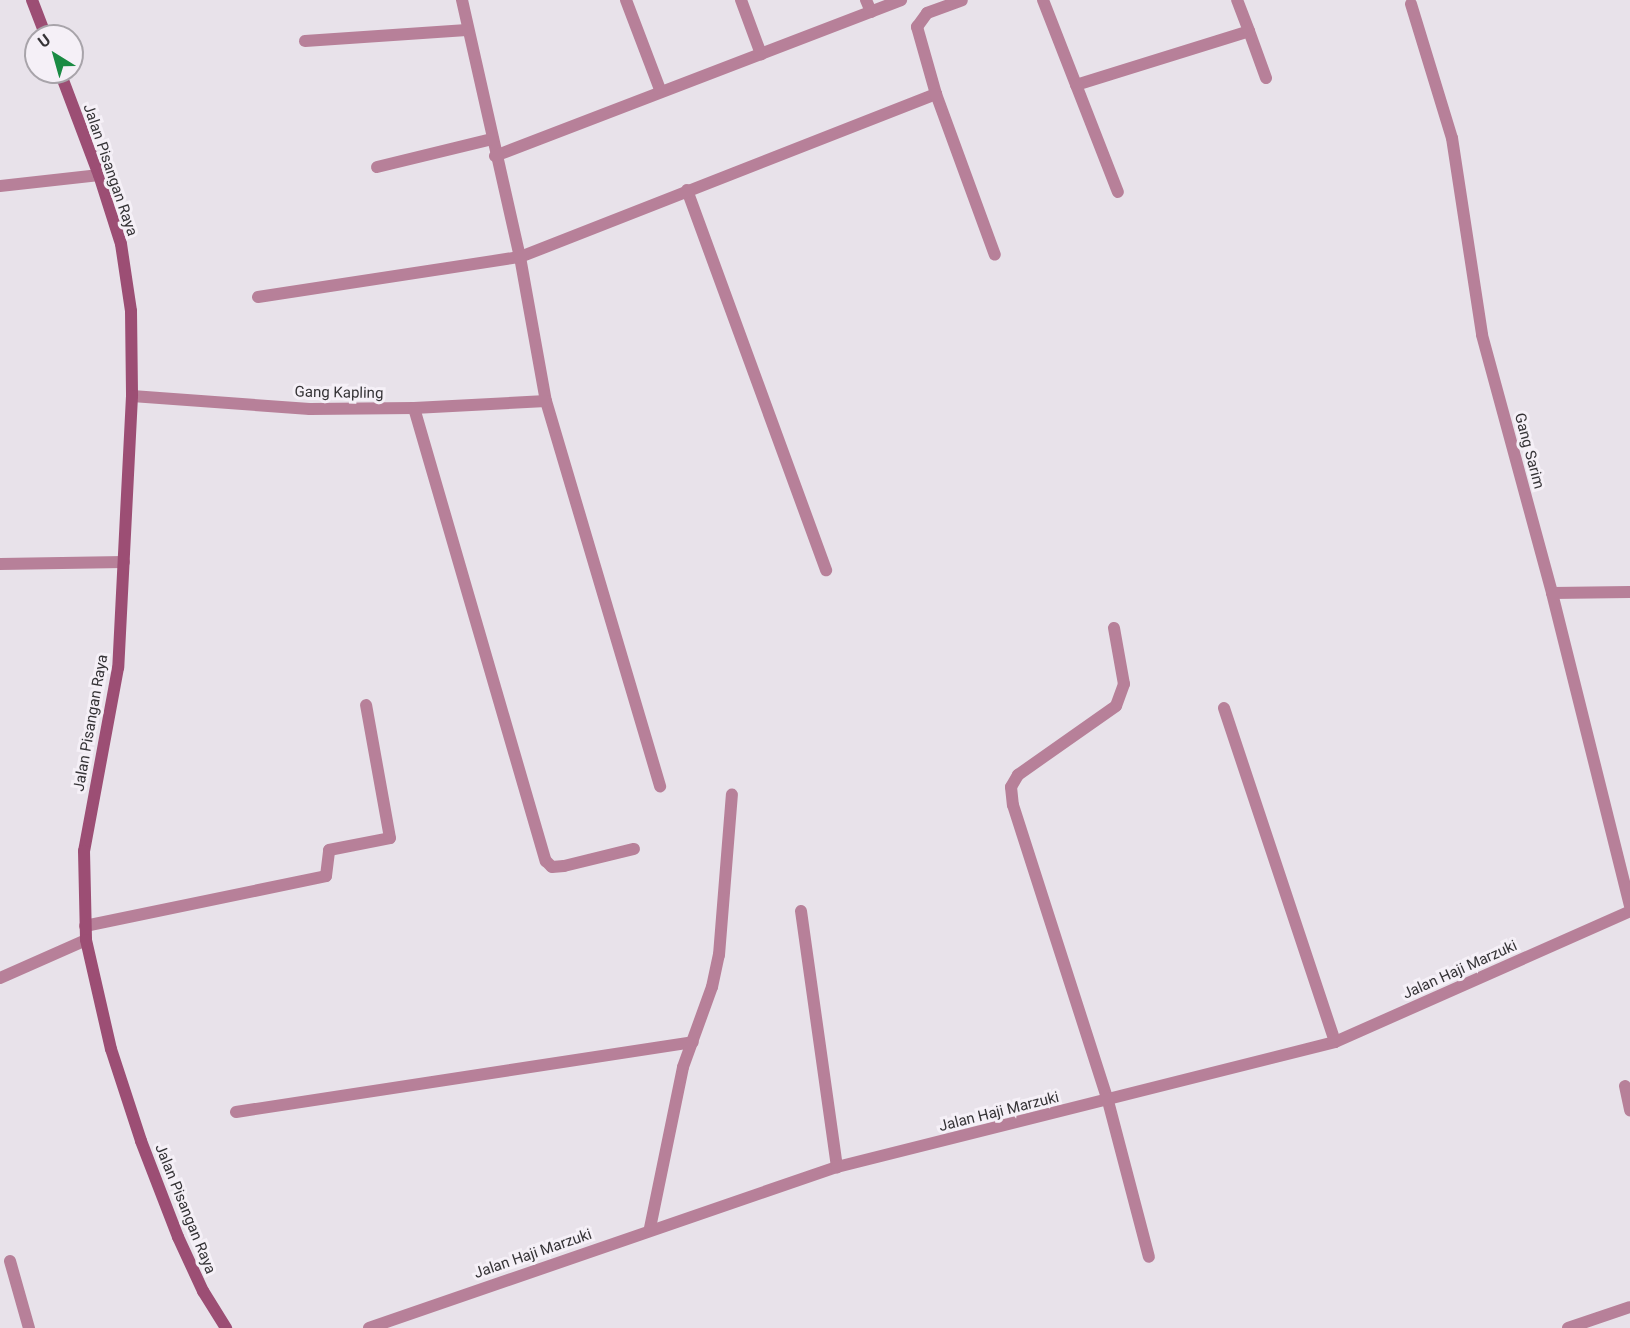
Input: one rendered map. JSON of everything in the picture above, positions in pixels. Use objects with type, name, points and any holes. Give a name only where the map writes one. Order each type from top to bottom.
[{"type":"street","points":[[33,0],[42,24]]},
{"type":"street","points":[[462,0],[495,156],[520,257],[546,401],[660,786]]},
{"type":"street","points":[[626,0],[661,92]]},
{"type":"street","points":[[741,0],[761,54]]},
{"type":"street","points":[[495,156],[761,54],[869,6],[901,0]]},
{"type":"street","points":[[962,0],[927,13],[917,27],[936,94],[995,255]]},
{"type":"street","points":[[1043,0],[1118,192]]},
{"type":"street","points":[[1237,0],[1266,78]]},
{"type":"street","name":"Gang Sarim","points":[[1411,4],[1452,138],[1482,335],[1552,593],[1630,905]]},
{"type":"street","points":[[305,41],[467,30]]},
{"type":"street","points":[[1076,85],[1249,32]]},
{"type":"street","name":"Jalan Pisangan Raya","points":[[65,84],[99,175],[121,244],[131,311],[132,396],[118,668],[84,851],[86,940],[111,1049],[141,1141],[178,1237],[203,1291],[226,1328]]},
{"type":"street","points":[[258,297],[520,257],[936,94]]},
{"type":"street","points":[[377,167],[492,139]]},
{"type":"street","points":[[0,186],[99,175]]},
{"type":"street","points":[[687,190],[826,570]]},
{"type":"street","name":"Gang Kapling","points":[[132,396],[310,409],[414,408],[546,401]]},
{"type":"street","points":[[414,408],[546,861],[552,867],[564,866],[634,849]]},
{"type":"street","points":[[0,564],[124,562]]},
{"type":"street","points":[[1552,593],[1630,592]]},
{"type":"street","points":[[1114,628],[1124,684],[1116,706],[1018,775],[1011,787],[1013,805],[1108,1101],[1149,1257]]},
{"type":"street","points":[[85,926],[326,876],[329,850],[390,838],[366,705]]},
{"type":"street","points":[[1224,708],[1335,1042]]},
{"type":"street","points":[[650,1228],[684,1067],[719,955],[732,795]]},
{"type":"street","points":[[801,911],[837,1167]]},
{"type":"street","name":"Jalan Haji Marzuki","points":[[369,1328],[650,1228],[837,1167],[1108,1101],[1335,1042],[1630,911]]},
{"type":"street","points":[[0,978],[86,940]]},
{"type":"street","points":[[236,1113],[693,1042]]},
{"type":"street","points":[[1625,1086],[1630,1110]]},
{"type":"street","points":[[10,1262],[29,1328]]},
{"type":"street","points":[[1568,1328],[1630,1308]]}]
